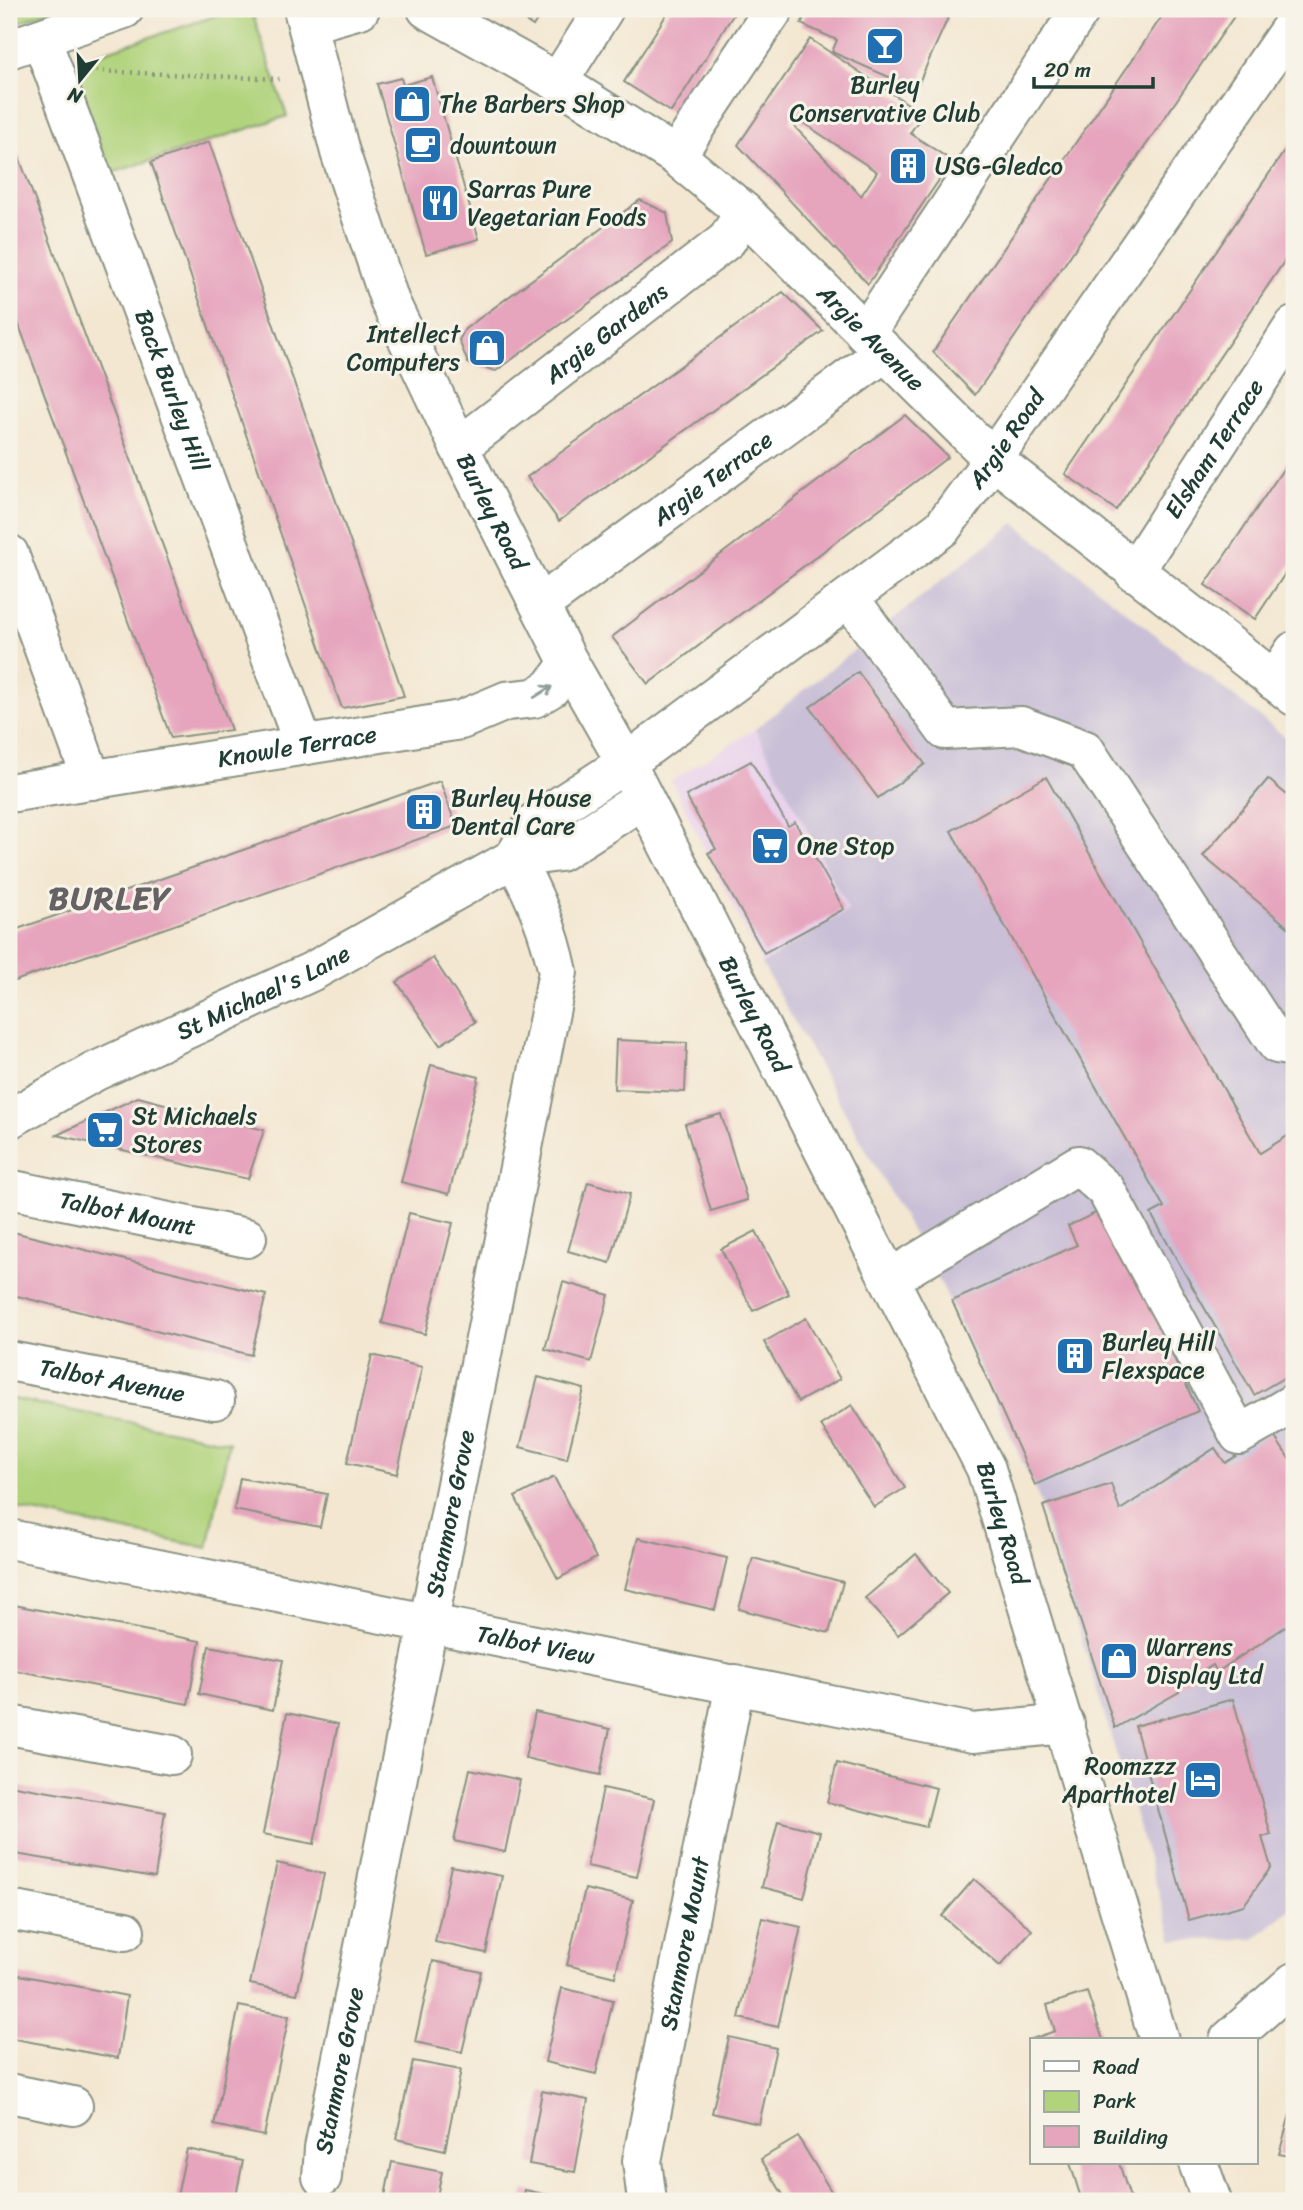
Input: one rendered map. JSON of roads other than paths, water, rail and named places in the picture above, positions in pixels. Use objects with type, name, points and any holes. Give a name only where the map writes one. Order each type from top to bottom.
[{"type":"street","points":[[34,51],[124,9]]},
{"type":"street","points":[[305,16],[360,9]]},
{"type":"street","name":"Argie Avenue","points":[[428,9],[558,82],[676,156],[744,212],[993,459],[1134,572],[1288,676]]},
{"type":"street","points":[[558,82],[604,9]]},
{"type":"street","points":[[676,156],[774,9]]},
{"type":"street","points":[[875,343],[1069,14]]},
{"type":"street","name":"Burley Road","points":[[305,16],[340,152],[390,302],[458,447],[569,663],[626,763],[891,1278],[986,1469],[1157,2038]]},
{"type":"street","name":"Argie Road","points":[[626,763],[942,528],[993,459],[1294,23]]},
{"type":"street","name":"Back Burley Hill","points":[[34,51],[303,743]]},
{"type":"street","name":"Argie Gardens","points":[[458,447],[727,240],[744,212]]},
{"type":"street","name":"Elsham Terrace","points":[[1134,572],[1294,326]]},
{"type":"street","name":"Argie Terrace","points":[[540,605],[875,343]]},
{"type":"street","points":[[9,554],[92,780]]},
{"type":"street","points":[[850,599],[945,730],[1021,726],[1085,750],[1278,1044],[1294,1047]]},
{"type":"street","name":"Knowle Terrace","points":[[9,793],[303,743],[461,720],[506,701],[534,698],[551,688],[569,663]]},
{"type":"street","points":[[514,858],[535,822],[626,763]]},
{"type":"street","name":"St Michael's Lane","points":[[9,1119],[94,1072],[313,971],[514,858],[560,852],[643,799]]},
{"type":"street","name":"Stanmore Grove","points":[[322,2177],[327,2135],[558,972],[551,936],[539,904],[514,858]]},
{"type":"street","points":[[891,1278],[1078,1166],[1106,1190],[1238,1435],[1292,1409]]},
{"type":"street","name":"Talbot Mount","points":[[9,1189],[247,1238]]},
{"type":"street","name":"Talbot Avenue","points":[[9,1361],[215,1400]]},
{"type":"street","name":"Talbot View","points":[[9,1539],[974,1733],[1065,1724]]},
{"type":"street","name":"Stanmore Mount","points":[[647,2201],[642,2161],[735,1684]]},
{"type":"street","points":[[9,1725],[172,1755]]},
{"type":"street","points":[[9,1910],[125,1931]]},
{"type":"street","points":[[1231,2038],[1294,1982]]},
{"type":"street","points":[[9,2093],[73,2106]]},
{"type":"street","points":[[1198,2164],[1212,2201]]},
{"type":"place","name":"Burley Conservative Club","points":[[885,46]]},
{"type":"place","name":"The Barbers Shop","points":[[412,104]]},
{"type":"place","name":"downtown","points":[[423,145]]},
{"type":"place","name":"USG-Gledco","points":[[908,166]]},
{"type":"place","name":"Sarras Pure Vegetarian Foods","points":[[440,203]]},
{"type":"place","name":"Intellect Computers","points":[[487,348]]},
{"type":"place","name":"Burley House Dental Care","points":[[424,812]]},
{"type":"place","name":"One Stop","points":[[770,846]]},
{"type":"place","name":"St Michaels Stores","points":[[105,1130]]},
{"type":"place","name":"Burley Hill Flexspace","points":[[1075,1356]]},
{"type":"place","name":"Warrens Display Ltd","points":[[1119,1661]]},
{"type":"place","name":"Roomzzz Aparthotel","points":[[1203,1780]]},
{"type":"district","name":"BURLEY","points":[[110,898]]}]
